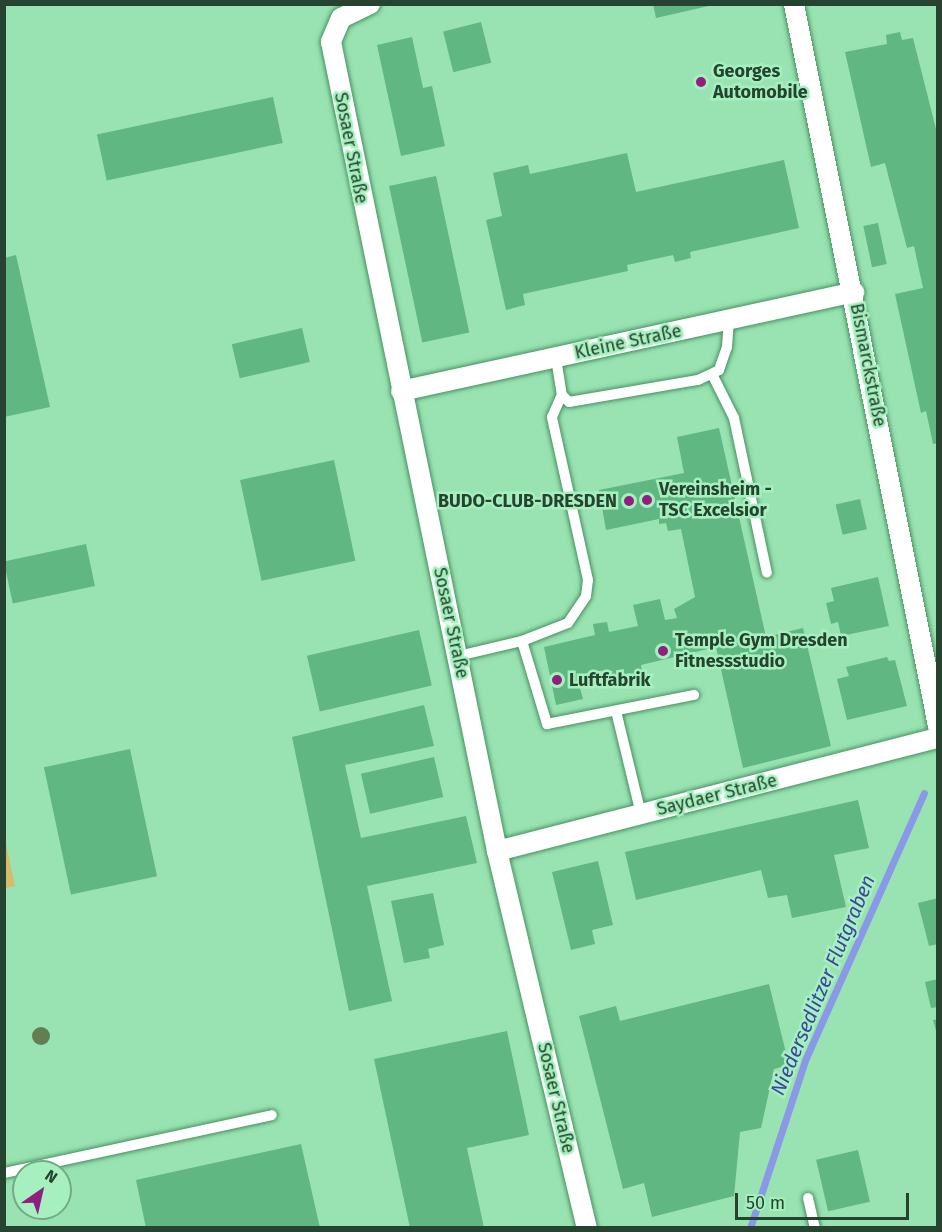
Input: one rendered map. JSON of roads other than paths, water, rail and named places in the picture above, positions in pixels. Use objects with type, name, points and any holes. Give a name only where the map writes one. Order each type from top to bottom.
[{"type":"street","name":"Sosaer Straße","points":[[370,4],[341,18],[331,42],[497,851],[587,1227]]},
{"type":"street","name":"Bismarckstraße","points":[[794,4],[854,292],[938,726]]},
{"type":"street","name":"Kleine Straße","points":[[401,392],[854,292]]},
{"type":"street","name":"Saydaer Straße","points":[[497,851],[938,738]]},
{"type":"lane","points":[[713,376],[727,347],[729,320]]},
{"type":"lane","points":[[458,656],[522,641],[568,623],[586,596],[584,558],[552,417],[562,395],[556,358]]},
{"type":"lane","points":[[562,395],[569,402],[713,376]]},
{"type":"lane","points":[[713,376],[734,418],[767,573]]},
{"type":"lane","points":[[522,641],[547,724],[694,695]]},
{"type":"lane","points":[[616,711],[641,814]]},
{"type":"lane","points":[[4,1173],[272,1115]]},
{"type":"lane","points":[[808,1198],[814,1227]]},
{"type":"waterway","name":"Niedersedlitzer Flutgraben","points":[[750,1228],[806,1058],[924,793]]},
{"type":"place","name":"Georges Automobile","points":[[701,82]]},
{"type":"place","name":"Vereinsheim - TSC Excelsior","points":[[647,500]]},
{"type":"place","name":"BUDO-CLUB-DRESDEN","points":[[629,501]]},
{"type":"place","name":"Temple Gym Dresden Fitnessstudio","points":[[663,651]]},
{"type":"place","name":"Luftfabrik","points":[[557,680]]}]
